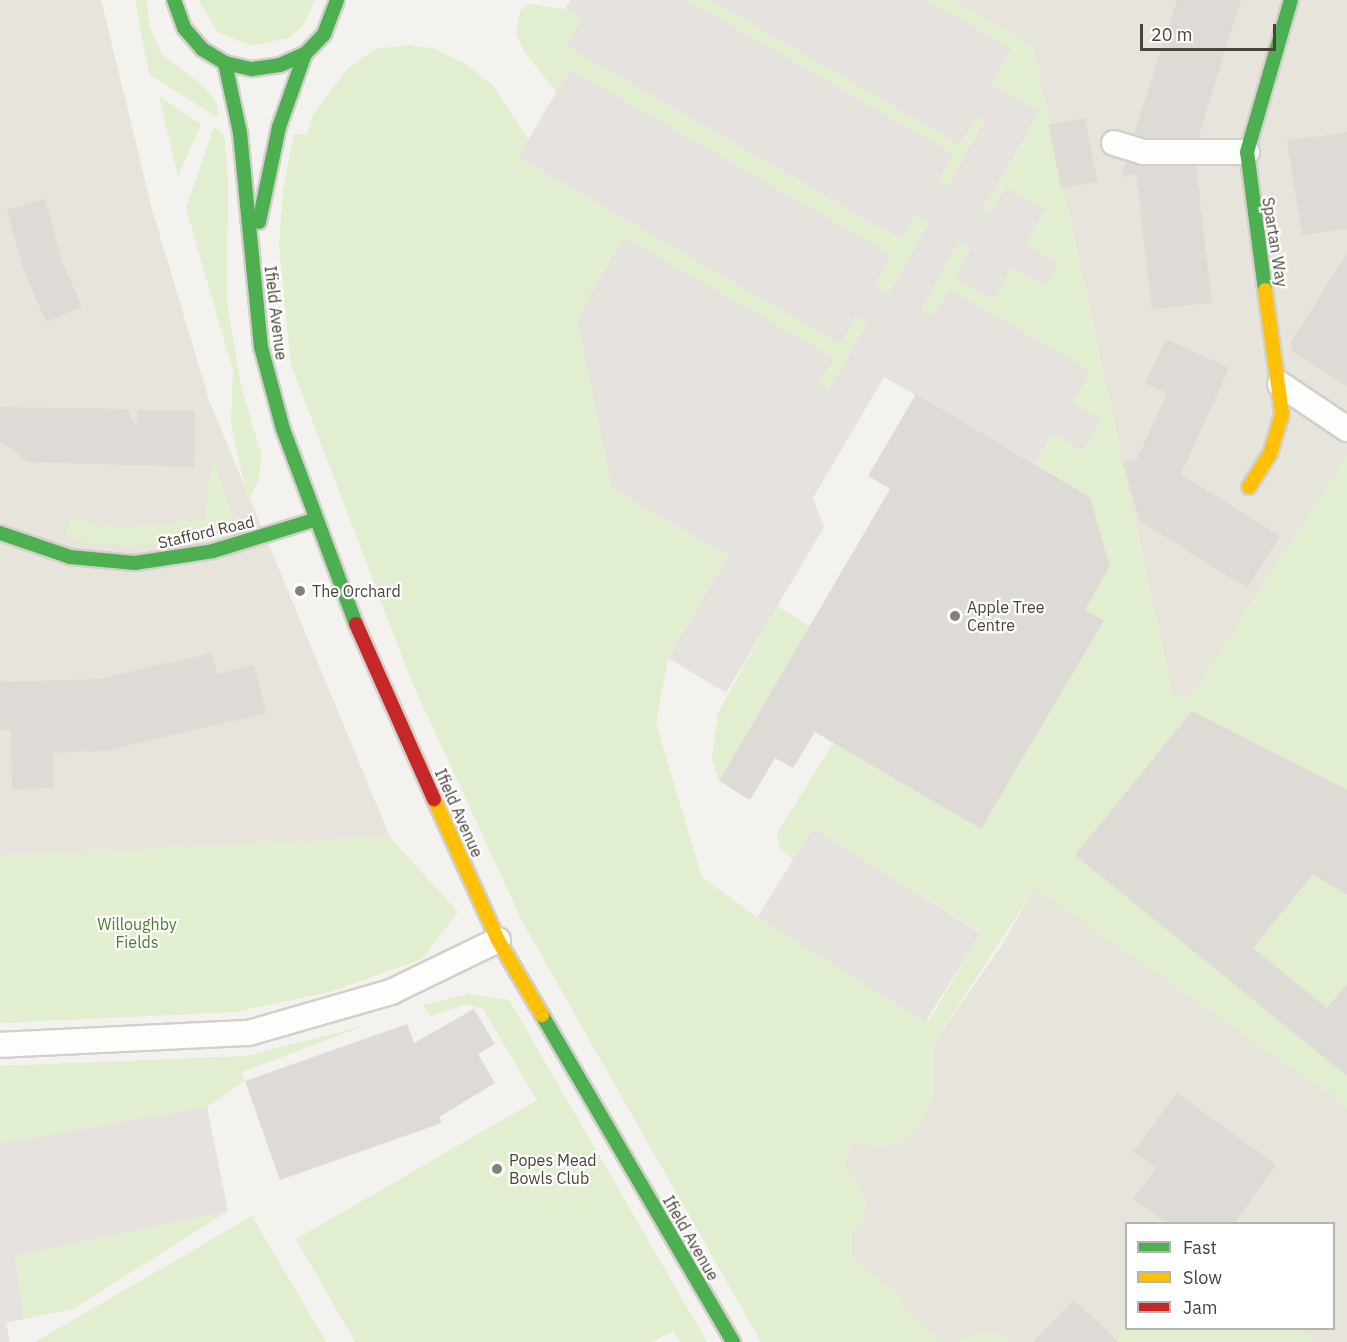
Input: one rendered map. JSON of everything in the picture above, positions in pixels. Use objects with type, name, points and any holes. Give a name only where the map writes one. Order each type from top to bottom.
[{"type":"street","points":[[174,0],[184,28],[202,49],[225,63],[252,69],[280,65],[305,54],[324,34],[337,0]]},
{"type":"street","name":"Spartan Way","points":[[1249,487],[1278,431],[1280,384],[1247,152],[1291,0]]},
{"type":"street","name":"Ifield Avenue","points":[[252,258],[279,128],[305,54]]},
{"type":"street","name":"Ifield Avenue","points":[[225,63],[240,133],[261,347],[314,520],[354,620],[498,940],[732,1342]]},
{"type":"street","name":"Stafford Road","points":[[0,533],[70,557],[135,563],[213,551],[314,520]]},
{"type":"lane","points":[[1114,143],[1159,153],[1247,152]]},
{"type":"lane","points":[[1280,384],[1347,429]]},
{"type":"lane","points":[[0,1045],[249,1033],[391,992],[498,940]]},
{"type":"shaded area","points":[[0,0],[101,0],[152,209],[209,400],[390,837],[0,856]]},
{"type":"shaded area","points":[[571,0],[688,0],[954,154],[938,182],[947,187],[985,121],[976,117],[959,145],[711,0],[928,0],[1012,49],[992,84],[1040,111],[983,209],[991,213],[1006,187],[1046,209],[1026,244],[1059,263],[1046,286],[1013,267],[994,300],[954,277],[970,249],[959,243],[921,310],[933,316],[949,289],[1091,371],[1073,403],[1102,420],[1083,451],[1052,433],[1035,464],[884,377],[813,498],[824,527],[726,693],[668,658],[728,556],[612,488],[577,319],[624,237],[834,358],[819,384],[828,390],[867,323],[856,316],[840,344],[518,157],[570,69],[892,255],[875,285],[889,293],[929,223],[916,215],[901,240],[566,46],[582,19],[565,9]]},
{"type":"shaded area","points":[[953,0],[1347,0],[1347,1342],[1010,1342],[1003,1336],[978,1332],[956,1342],[943,1342],[909,1316],[898,1295],[852,1259],[852,1232],[863,1220],[866,1200],[843,1164],[854,1140],[876,1147],[899,1142],[920,1125],[934,1090],[934,1043],[1002,945],[1035,887],[1172,693],[1033,47]]},
{"type":"shaded area","points":[[813,828],[981,933],[925,1022],[757,917]]},
{"type":"shaded area","points":[[207,1107],[228,1211],[15,1256],[24,1319],[6,1323],[10,1342],[0,1342],[0,1143]]},
{"type":"green space","points":[[135,0],[146,0],[150,28],[162,54],[203,86],[217,103],[218,118],[149,74]]},
{"type":"green space","points":[[198,0],[315,0],[303,26],[288,38],[252,46],[218,32]]},
{"type":"green space","points":[[688,0],[711,0],[959,145],[976,116],[985,122],[947,188],[938,182],[954,154]]},
{"type":"green space","points":[[928,0],[953,0],[1033,47],[1172,693],[1189,699],[1347,455],[1347,790],[1075,855],[1347,1072],[1347,1107],[1035,888],[934,1043],[934,1090],[920,1125],[899,1142],[876,1147],[854,1140],[843,1164],[866,1200],[863,1220],[852,1232],[852,1259],[898,1295],[910,1316],[943,1342],[761,1342],[523,923],[411,680],[291,365],[279,246],[283,189],[294,134],[307,134],[312,116],[348,68],[375,49],[409,45],[435,49],[464,63],[493,85],[528,139],[519,158],[840,343],[856,316],[867,323],[828,390],[818,385],[833,359],[612,488],[728,556],[668,658],[656,723],[702,877],[760,919],[929,1021],[981,932],[813,828],[794,861],[779,846],[777,833],[834,742],[981,829],[1104,622],[1085,610],[1110,566],[1090,497],[1035,464],[1052,433],[1084,451],[1101,420],[1073,403],[949,289],[933,317],[921,310],[959,243],[970,249],[994,300],[1046,210],[991,214],[983,209],[1040,111],[992,84],[1012,49]]},
{"type":"green space","points":[[531,4],[565,9],[582,19],[566,46],[900,240],[916,215],[930,223],[889,293],[875,285],[891,255],[570,69],[556,92],[524,51],[516,34],[520,10]]},
{"type":"green space","points":[[159,96],[201,124],[178,177]]},
{"type":"green space","points":[[214,127],[224,135],[228,181],[227,304],[241,385],[262,457],[258,482],[248,502],[231,423],[233,371],[186,208]]},
{"type":"green space","points":[[213,458],[233,519],[218,529],[185,541],[142,546],[96,544],[66,536],[70,519],[122,528],[204,520]]},
{"type":"green space","points":[[777,606],[810,626],[719,781],[712,758],[718,713]]},
{"type":"green space","name":"Willoughby Fields","points":[[390,837],[458,912],[422,959],[330,992],[235,1012],[0,1023],[0,856]]},
{"type":"green space","points":[[1313,874],[1347,895],[1347,984],[1327,1008],[1253,948]]},
{"type":"green space","name":"Popes Mead Bowls Club","points":[[467,994],[509,1000],[707,1342],[681,1342],[673,1331],[652,1342],[355,1342],[296,1239],[537,1100],[483,1009],[466,1004],[430,1016],[423,1005]]},
{"type":"green space","points":[[367,1025],[242,1072],[245,1081],[207,1107],[0,1143],[0,1066],[246,1056]]},
{"type":"green space","points":[[228,1211],[73,1309],[24,1319],[15,1256]]},
{"type":"green space","points":[[252,1216],[326,1342],[35,1342]]},
{"type":"green space","points":[[1125,1326],[1125,1330],[1302,1330],[1315,1342],[1109,1342]]},
{"type":"green space","points":[[977,1332],[1003,1336],[1010,1342],[956,1342]]},
{"type":"building","points":[[1177,0],[1241,0],[1198,138],[1145,138],[1134,134]]},
{"type":"building","points":[[1085,118],[1097,182],[1061,189],[1049,125]]},
{"type":"building","points":[[1347,132],[1347,229],[1302,235],[1287,141]]},
{"type":"building","points":[[1126,162],[1196,166],[1212,303],[1152,309],[1136,174],[1121,177]]},
{"type":"building","points":[[45,199],[63,264],[82,307],[46,322],[23,268],[7,210]]},
{"type":"building","points":[[1347,253],[1347,386],[1293,352],[1291,342]]},
{"type":"building","points":[[1166,339],[1229,368],[1181,474],[1280,536],[1247,588],[1140,521],[1123,463],[1137,459],[1167,393],[1145,383]]},
{"type":"building","name":"Apple Tree Centre","points":[[916,394],[1090,497],[1110,566],[1085,610],[1104,621],[981,829],[815,732],[793,768],[775,758],[750,800],[719,781],[890,489],[868,476]]},
{"type":"building","points":[[0,407],[127,409],[136,428],[138,410],[195,411],[194,467],[28,462],[0,441]]},
{"type":"building","points":[[212,653],[217,674],[254,665],[266,713],[104,751],[53,753],[54,788],[12,789],[11,730],[0,730],[0,682],[99,679]]},
{"type":"building","points":[[1192,711],[1347,790],[1347,895],[1313,874],[1253,948],[1327,1008],[1347,984],[1347,1076],[1075,855]]},
{"type":"building","points":[[474,1009],[495,1044],[478,1054],[495,1083],[439,1117],[442,1123],[280,1180],[245,1081],[407,1024],[414,1043]]},
{"type":"building","points":[[1177,1093],[1276,1165],[1235,1222],[1164,1222],[1133,1199],[1156,1168],[1133,1152]]},
{"type":"building","points":[[1074,1300],[1119,1342],[1033,1342]]},
{"type":"traffic: fast","points":[[174,0],[184,28],[202,49],[225,63],[252,69],[280,65],[305,54],[324,34],[337,0]]},
{"type":"traffic: fast","points":[[1265,290],[1247,152],[1291,0]]},
{"type":"traffic: fast","points":[[259,222],[279,127],[305,54]]},
{"type":"traffic: fast","points":[[225,63],[240,133],[261,347],[283,429],[356,624]]},
{"type":"traffic: fast","points":[[0,533],[70,557],[135,563],[213,551],[314,520]]},
{"type":"traffic: fast","points":[[542,1015],[733,1342]]},
{"type":"traffic: slow","points":[[1249,487],[1270,454],[1282,414],[1265,290]]},
{"type":"traffic: slow","points":[[434,799],[498,940],[542,1015]]},
{"type":"traffic: jam","points":[[356,624],[434,799]]},
{"type":"place","name":"The Orchard","points":[[300,591]]},
{"type":"place","name":"Apple Tree Centre","points":[[955,616]]},
{"type":"place","name":"Popes Mead Bowls Club","points":[[497,1169]]}]
